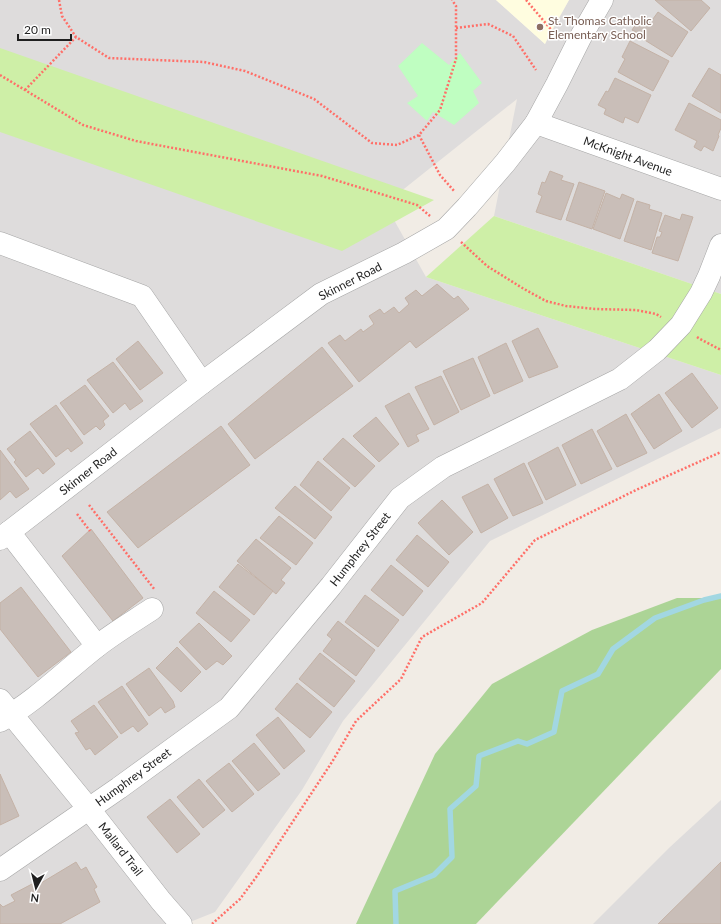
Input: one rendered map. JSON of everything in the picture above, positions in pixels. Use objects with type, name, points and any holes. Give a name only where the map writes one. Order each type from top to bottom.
[{"type":"street","name":"Skinner Road","points":[[4,536],[202,383],[321,294],[404,253],[446,229],[467,208],[536,123],[580,38],[602,0]]},
{"type":"street","name":"McKnight Avenue","points":[[536,123],[721,189]]},
{"type":"street","points":[[0,243],[142,296],[202,383]]},
{"type":"street","name":"Humphrey Street","points":[[0,870],[89,809],[229,708],[331,586],[400,498],[443,467],[620,379],[657,350],[681,325],[701,293],[721,245]]},
{"type":"street","points":[[4,536],[97,646]]},
{"type":"street","points":[[4,712],[40,694],[153,599]]},
{"type":"street","name":"Mallard Trail","points":[[4,712],[89,809],[161,901],[181,924]]},
{"type":"path","points":[[59,0],[62,16],[76,38],[109,58],[204,62],[245,71],[314,99],[372,143],[397,145],[419,135],[440,110],[456,60],[456,6],[452,0]]},
{"type":"path","points":[[526,0],[554,33]]},
{"type":"path","points":[[456,28],[488,24],[513,36],[536,70]]},
{"type":"path","points":[[25,90],[76,38]]},
{"type":"path","points":[[0,75],[83,125],[136,141],[322,176],[416,205],[446,229],[487,266],[524,290],[546,300],[566,306],[595,309],[636,310],[656,314],[681,325],[700,339],[721,350]]},
{"type":"path","points":[[419,135],[440,175],[467,208]]},
{"type":"path","points":[[212,924],[240,899],[257,876],[332,762],[356,721],[401,679],[422,637],[482,603],[535,540],[636,490],[721,452]]},
{"type":"path","points":[[89,505],[153,599]]},
{"type":"path","points":[[77,514],[90,531]]},
{"type":"shaded area","points":[[0,0],[496,0],[545,44],[569,0],[721,0],[721,294],[494,216],[517,99],[385,204],[426,277],[721,375],[721,428],[490,541],[343,721],[302,790],[215,912],[185,924],[0,924]]},
{"type":"shaded area","name":"St. Thomas Catholic Elementary School","points":[[496,0],[569,0],[545,44]]},
{"type":"shaded area","points":[[721,800],[721,924],[593,924],[669,848]]},
{"type":"green space","points":[[422,43],[449,65],[460,53],[482,83],[473,91],[479,103],[454,125],[433,112],[427,121],[407,103],[418,96],[398,66]]},
{"type":"green space","points":[[0,48],[434,200],[342,251],[0,132]]},
{"type":"green space","points":[[494,216],[721,294],[721,375],[426,277]]},
{"type":"green space","points":[[677,598],[721,598],[721,669],[476,924],[356,924],[435,754],[492,684],[592,630]]},
{"type":"building","points":[[655,0],[701,0],[710,8],[691,31]]},
{"type":"building","points":[[658,12],[688,32],[672,57],[635,34],[636,32],[632,30],[638,21],[642,23],[645,20],[650,23]]},
{"type":"building","points":[[630,41],[669,61],[653,91],[618,72],[625,59],[622,57]]},
{"type":"building","points":[[709,68],[721,75],[721,113],[692,96]]},
{"type":"building","points":[[615,78],[651,95],[638,123],[625,117],[623,123],[604,114],[606,109],[598,105],[606,91],[608,92]]},
{"type":"building","points":[[689,103],[721,120],[719,136],[713,151],[704,146],[701,151],[694,147],[697,141],[675,130]]},
{"type":"building","points":[[550,171],[563,176],[561,180],[574,184],[561,220],[536,212],[542,196],[538,194],[542,182],[545,183]]},
{"type":"building","points":[[579,182],[605,191],[592,229],[566,220]]},
{"type":"building","points":[[606,193],[620,199],[622,194],[634,199],[620,239],[593,229]]},
{"type":"building","points":[[637,201],[650,205],[649,209],[662,213],[651,250],[624,241]]},
{"type":"building","points":[[682,214],[693,217],[678,261],[652,253],[657,237],[660,237],[662,232],[659,231],[665,215],[680,220]]},
{"type":"building","points":[[437,284],[454,299],[458,296],[469,309],[416,348],[410,341],[359,382],[328,343],[340,335],[345,341],[361,329],[363,332],[374,324],[369,316],[380,309],[384,314],[394,307],[399,313],[409,304],[405,298],[416,290],[422,296]]},
{"type":"building","points":[[538,328],[558,367],[529,378],[512,341]]},
{"type":"building","points":[[138,341],[163,373],[140,390],[116,359]]},
{"type":"building","points":[[506,343],[523,381],[494,394],[478,357]]},
{"type":"building","points":[[322,347],[353,386],[255,459],[228,424]]},
{"type":"building","points":[[473,358],[490,396],[461,410],[443,371]]},
{"type":"building","points":[[113,362],[143,401],[130,410],[125,403],[113,413],[87,380]]},
{"type":"building","points":[[692,373],[718,408],[692,428],[665,393]]},
{"type":"building","points":[[441,376],[459,412],[434,425],[415,387]]},
{"type":"building","points":[[85,385],[109,416],[103,421],[105,425],[100,430],[96,426],[84,435],[60,403]]},
{"type":"building","points":[[409,393],[429,429],[416,435],[419,441],[408,447],[385,406]]},
{"type":"building","points":[[659,394],[682,431],[654,449],[631,414]]},
{"type":"building","points":[[56,405],[83,443],[71,452],[68,448],[56,457],[30,424]]},
{"type":"building","points":[[626,414],[647,453],[617,467],[597,431]]},
{"type":"building","points":[[376,417],[399,444],[379,462],[353,436]]},
{"type":"building","points":[[221,426],[250,465],[138,548],[107,512]]},
{"type":"building","points":[[592,429],[612,469],[581,484],[562,445]]},
{"type":"building","points":[[30,431],[55,464],[43,474],[38,468],[26,477],[14,462],[16,460],[7,449]]},
{"type":"building","points":[[343,438],[375,466],[355,487],[323,459]]},
{"type":"building","points":[[558,447],[576,485],[546,500],[528,463]]},
{"type":"building","points":[[0,450],[29,489],[16,498],[10,491],[0,500]]},
{"type":"building","points":[[318,461],[350,488],[331,511],[300,485]]},
{"type":"building","points":[[524,463],[543,503],[513,516],[494,479]]},
{"type":"building","points":[[488,484],[508,518],[481,533],[462,497]]},
{"type":"building","points":[[295,486],[332,517],[315,539],[275,508]]},
{"type":"building","points":[[442,500],[473,532],[449,555],[418,523]]},
{"type":"building","points":[[279,516],[313,543],[296,565],[260,538]]},
{"type":"building","points":[[91,529],[143,598],[113,621],[62,556]]},
{"type":"building","points":[[417,535],[449,562],[428,587],[396,560]]},
{"type":"building","points":[[256,539],[291,568],[281,580],[285,583],[276,594],[237,561]]},
{"type":"building","points":[[238,564],[273,591],[254,615],[219,587]]},
{"type":"building","points":[[391,565],[423,591],[403,616],[371,590]]},
{"type":"building","points":[[21,587],[71,652],[38,677],[0,629],[0,603]]},
{"type":"building","points":[[214,591],[250,620],[231,642],[196,613]]},
{"type":"building","points":[[365,595],[399,620],[378,647],[345,622]]},
{"type":"building","points":[[338,621],[375,650],[356,676],[323,651],[332,639],[327,635]]},
{"type":"building","points":[[199,623],[232,656],[223,665],[217,661],[206,670],[179,642]]},
{"type":"building","points":[[177,647],[201,672],[181,692],[156,668]]},
{"type":"building","points":[[320,653],[355,681],[334,707],[299,679]]},
{"type":"building","points":[[149,668],[173,701],[175,707],[165,713],[161,707],[149,716],[126,684]]},
{"type":"building","points":[[297,683],[332,712],[310,738],[275,709]]},
{"type":"building","points":[[122,686],[148,724],[138,732],[133,726],[121,734],[98,702]]},
{"type":"building","points":[[94,705],[118,737],[95,755],[90,748],[86,750],[75,733],[79,732],[71,721]]},
{"type":"building","points":[[278,717],[305,751],[284,769],[256,735]]},
{"type":"building","points":[[254,743],[280,774],[258,791],[232,761]]},
{"type":"building","points":[[229,763],[254,794],[232,812],[206,781]]},
{"type":"building","points":[[0,774],[19,816],[0,825]]},
{"type":"building","points":[[199,779],[225,810],[203,828],[177,797]]},
{"type":"building","points":[[170,799],[200,834],[177,853],[147,817]]},
{"type":"building","points":[[76,862],[81,870],[86,867],[97,887],[94,889],[100,902],[60,924],[0,924],[0,904],[3,907],[15,901],[11,895],[34,883],[36,886]]},
{"type":"building","points":[[721,862],[721,924],[658,924]]},
{"type":"waterway","points":[[396,924],[395,891],[434,875],[452,857],[450,809],[476,786],[479,756],[518,741],[527,744],[554,732],[562,691],[598,674],[613,649],[655,618],[704,600],[721,596]]},
{"type":"place","name":"St. Thomas Catholic Elementary School","points":[[540,27]]}]
